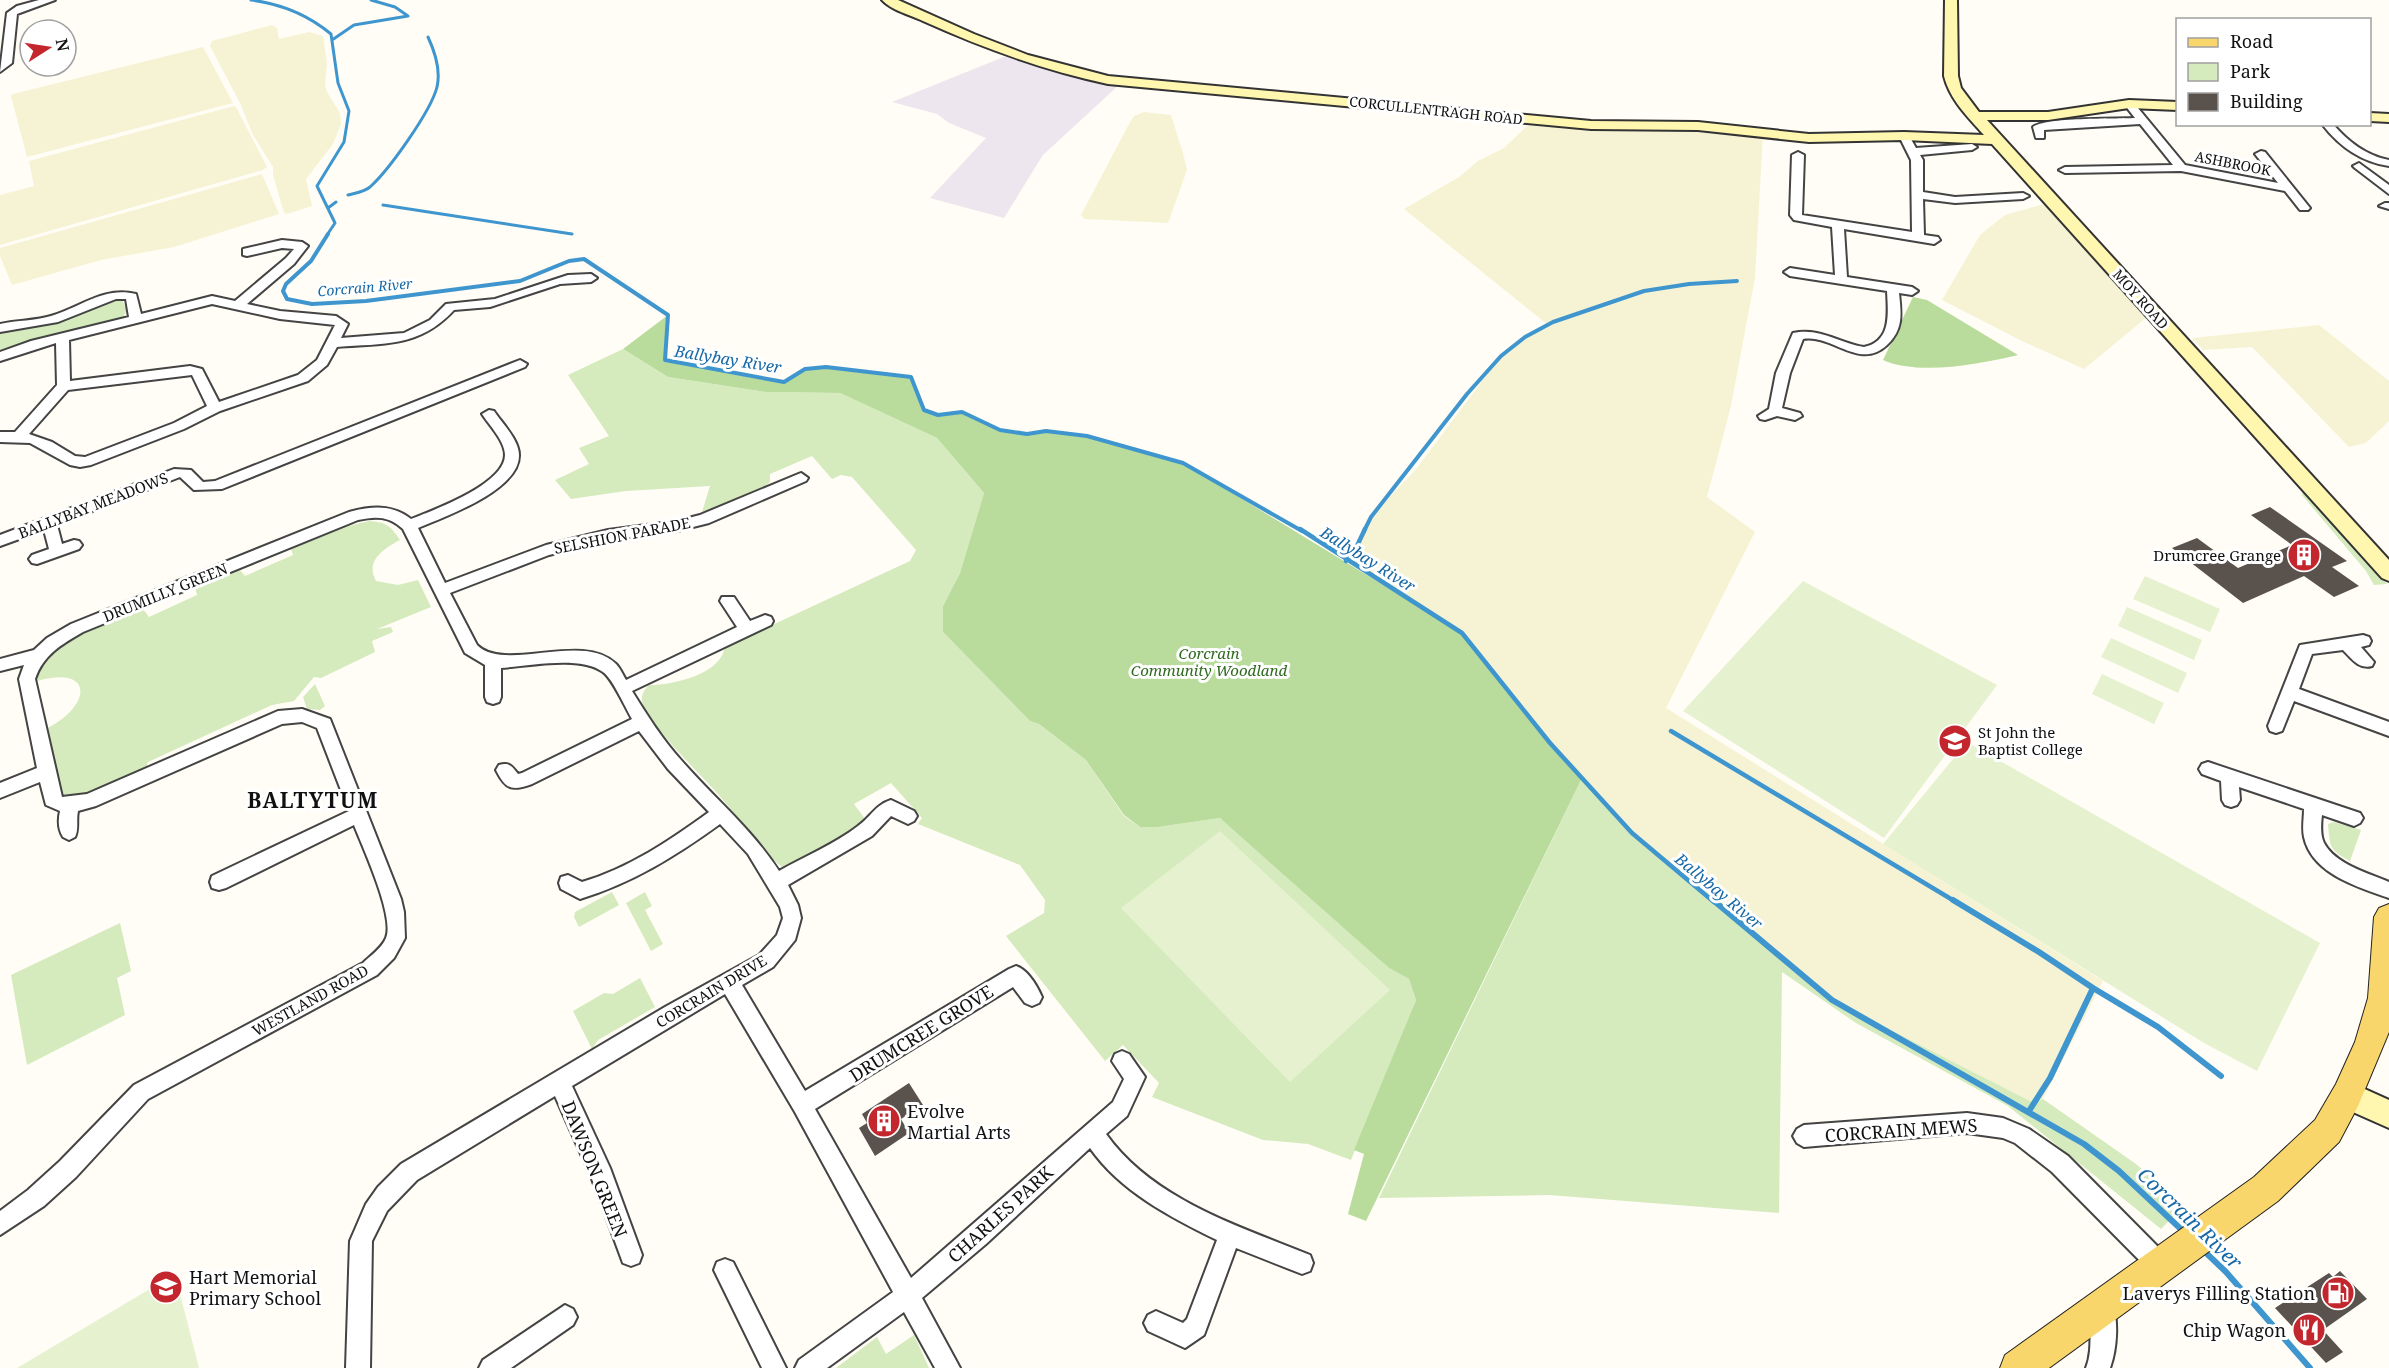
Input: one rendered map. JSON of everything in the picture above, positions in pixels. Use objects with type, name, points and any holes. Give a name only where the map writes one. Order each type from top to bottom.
[{"type":"main road","points":[[2018,1368],[2266,1189],[2326,1131],[2347,1095],[2370,1044],[2383,998],[2389,917]]},
{"type":"street","points":[[0,69],[7,63],[12,13],[20,8],[51,0]]},
{"type":"street","name":"CORCULLENTRAGH ROAD","points":[[888,0],[1021,57],[1069,73],[1108,80],[1349,101],[1526,120],[1698,126],[1797,137],[1904,136],[1998,140]]},
{"type":"street","name":"MOY ROAD","points":[[1951,0],[1951,76],[1959,96],[2389,573]]},
{"type":"street","points":[[1975,116],[2048,116],[2129,104],[2176,106]]},
{"type":"street","name":"ASHBROOK","points":[[2129,104],[2140,121],[2181,168],[2290,189]]},
{"type":"street","points":[[2371,117],[2389,118]]},
{"type":"street","points":[[2035,131],[2073,123],[2140,121]]},
{"type":"street","points":[[2329,126],[2364,156],[2376,162],[2389,163]]},
{"type":"street","points":[[1904,136],[1917,160],[1918,237]]},
{"type":"street","points":[[1913,152],[1972,147]]},
{"type":"street","points":[[2261,154],[2304,208]]},
{"type":"street","points":[[1798,155],[1796,215],[1804,220],[1934,240]]},
{"type":"street","points":[[2359,166],[2389,192]]},
{"type":"street","points":[[2072,168],[2181,168]]},
{"type":"street","points":[[1917,195],[1955,200],[2018,196],[2005,187]]},
{"type":"street","points":[[1838,226],[1841,279]]},
{"type":"street","points":[[239,304],[290,261],[302,246],[301,244],[282,244],[247,252]]},
{"type":"street","points":[[1790,272],[1912,291]]},
{"type":"street","points":[[333,342],[407,338],[435,323],[450,307],[498,302],[582,274]]},
{"type":"street","points":[[1795,416],[1770,413],[1798,336],[1809,334],[1853,349],[1867,351],[1874,349],[1882,344],[1895,324],[1893,288]]},
{"type":"street","points":[[0,328],[23,322],[53,319],[85,304],[120,295],[132,297],[136,319]]},
{"type":"street","points":[[0,357],[62,338],[212,300],[239,304],[280,315],[341,322],[322,362],[303,378],[215,408],[179,426],[86,462],[75,462],[47,445],[19,436],[0,437]]},
{"type":"street","points":[[62,338],[64,386]]},
{"type":"street","name":"BALLYBAY MEADOWS","points":[[0,541],[179,472],[186,473],[199,487],[217,486],[520,364]]},
{"type":"street","points":[[19,436],[64,386],[190,370],[197,372],[215,408]]},
{"type":"street","points":[[489,414],[512,453],[511,464],[505,475],[491,487],[409,526],[471,649],[493,662],[493,697]]},
{"type":"street","name":"SELSHION PARADE","points":[[442,590],[546,550],[608,535],[677,526],[704,519],[801,478]]},
{"type":"street","name":"DRUMILLY GREEN","points":[[38,655],[52,642],[77,628],[354,516],[366,513],[387,513],[401,518],[409,526]]},
{"type":"street","points":[[49,522],[57,551]]},
{"type":"street","points":[[37,559],[74,545]]},
{"type":"street","points":[[728,601],[747,629]]},
{"type":"street","points":[[622,689],[765,621]]},
{"type":"street","points":[[2276,726],[2306,649],[2355,642],[2366,662]]},
{"type":"street","points":[[0,665],[38,655]]},
{"type":"street","points":[[38,655],[30,667],[27,680],[52,800],[60,805],[71,805],[67,819],[69,832]]},
{"type":"street","name":"CORCRAIN DRIVE","points":[[358,1368],[362,1241],[365,1226],[376,1205],[409,1172],[672,1014],[766,961],[785,940],[792,918],[789,905],[754,848],[674,764],[642,722],[610,668],[597,661],[576,656],[493,662]]},
{"type":"street","points":[[2289,692],[2389,729]]},
{"type":"street","name":"WESTLAND ROAD","points":[[0,1224],[36,1198],[68,1169],[141,1092],[370,969],[397,940],[399,928],[392,899],[324,724],[313,717],[303,715],[278,718],[90,801],[71,805]]},
{"type":"street","points":[[505,770],[514,782],[526,779],[642,722]]},
{"type":"street","points":[[2208,769],[2355,818]]},
{"type":"street","points":[[0,791],[47,771]]},
{"type":"street","points":[[2230,777],[2231,800]]},
{"type":"street","points":[[2313,805],[2312,838],[2315,848],[2325,859],[2389,890]]},
{"type":"street","points":[[776,882],[866,831],[881,813],[891,807],[908,816]]},
{"type":"street","points":[[568,883],[580,891],[607,885],[658,856],[720,814]]},
{"type":"street","points":[[219,882],[358,815]]},
{"type":"street","name":"DRUMCREE GROVE","points":[[802,1106],[1016,975],[1032,997]]},
{"type":"street","points":[[729,982],[802,1106],[948,1368]]},
{"type":"street","name":"CHARLES PARK","points":[[807,1368],[908,1295],[978,1236],[1120,1109],[1135,1077],[1122,1061]]},
{"type":"street","name":"DAWSON GREEN","points":[[560,1083],[602,1176],[631,1255]]},
{"type":"street","points":[[2347,1095],[2389,1114]]},
{"type":"street","name":"CORCRAIN MEWS","points":[[1804,1137],[1967,1123],[2003,1128],[2022,1136],[2060,1164],[2170,1258]]},
{"type":"street","points":[[1092,1132],[1113,1160],[1147,1189],[1230,1234],[1302,1263]]},
{"type":"street","points":[[1156,1323],[1185,1336],[1196,1327],[1230,1234]]},
{"type":"street","points":[[725,1270],[774,1368]]},
{"type":"street","points":[[2098,1368],[2103,1355],[2103,1306]]},
{"type":"street","points":[[491,1368],[565,1317]]},
{"type":"shaded area","points":[[272,25],[277,28],[279,39],[309,32],[323,36],[327,64],[325,84],[327,92],[340,113],[341,124],[333,144],[306,179],[312,206],[287,214],[284,213],[273,175],[273,167],[253,135],[240,103],[210,46],[212,41]]},
{"type":"shaded area","points":[[203,47],[233,103],[27,157],[11,96]]},
{"type":"shaded area","points":[[1006,56],[1081,78],[1120,84],[1043,155],[1004,218],[930,198],[986,138],[949,123],[937,114],[892,102]]},
{"type":"shaded area","points":[[234,106],[267,167],[263,170],[0,245],[0,195],[34,186],[29,161]]},
{"type":"shaded area","points":[[1144,112],[1171,115],[1187,170],[1168,223],[1085,219],[1081,215],[1129,124],[1134,116]]},
{"type":"shaded area","points":[[1529,124],[1597,128],[1691,129],[1763,135],[1755,278],[1731,406],[1707,497],[1755,532],[1666,708],[2103,981],[2043,1099],[2034,1103],[1832,1000],[1632,833],[1550,743],[1462,633],[1346,561],[1356,548],[1371,517],[1417,468],[1500,357],[1525,337],[1548,325],[1404,209],[1459,177],[1478,161],[1504,148]]},
{"type":"shaded area","points":[[262,174],[279,214],[174,247],[101,260],[12,285],[0,256],[0,248]]},
{"type":"shaded area","points":[[2044,204],[2146,318],[2084,369],[2024,342],[1942,300],[1980,235],[2005,215]]},
{"type":"shaded area","points":[[2319,325],[2389,381],[2389,421],[2366,443],[2349,447],[2252,347],[2203,350],[2192,338]]},
{"type":"green space","points":[[1913,297],[1927,300],[2018,355],[1968,365],[1932,368],[1898,365],[1883,360]]},
{"type":"green space","points":[[122,299],[127,311],[123,317],[0,352],[0,330]]},
{"type":"green space","name":"Corcrain Community Woodland","points":[[668,315],[665,361],[784,382],[805,369],[826,367],[911,377],[923,410],[938,415],[962,412],[1001,430],[1027,434],[1046,431],[1087,436],[1183,463],[1462,633],[1550,743],[1582,778],[1366,1221],[1348,1214],[1364,1154],[1354,1150],[1416,1000],[1409,979],[1389,968],[1220,818],[1158,827],[1140,827],[1124,815],[1086,760],[1039,724],[1030,721],[943,632],[943,606],[960,573],[984,493],[937,438],[840,393],[766,392],[668,377],[623,349]]},
{"type":"green space","points":[[623,349],[668,377],[766,392],[840,393],[937,438],[984,493],[960,573],[943,606],[943,632],[1030,721],[1039,724],[1086,760],[1124,816],[1140,827],[1158,827],[1220,818],[1350,929],[1389,968],[1409,979],[1416,1000],[1351,1160],[1308,1144],[1263,1140],[1152,1097],[1159,1083],[1123,1045],[1105,1061],[1006,936],[1044,913],[1045,900],[1020,865],[918,824],[922,818],[891,783],[854,804],[865,819],[864,825],[793,866],[785,869],[759,846],[723,800],[654,723],[642,701],[644,692],[649,685],[694,677],[714,665],[721,657],[725,647],[910,561],[916,550],[852,477],[841,475],[832,479],[812,456],[770,474],[770,482],[762,489],[701,515],[710,486],[626,491],[571,499],[555,480],[589,464],[579,448],[609,436],[568,375]]},
{"type":"green space","points":[[2303,491],[2387,584],[2374,585],[2366,571],[2302,495]]},
{"type":"green space","points":[[369,521],[380,522],[388,526],[400,540],[382,552],[374,562],[373,574],[376,581],[398,585],[418,580],[431,607],[377,629],[391,627],[393,632],[372,641],[375,652],[321,678],[314,677],[294,701],[272,705],[148,762],[145,772],[84,797],[63,799],[48,728],[73,709],[79,699],[80,690],[77,683],[69,678],[56,677],[37,681],[42,666],[51,654],[64,643],[95,627],[143,609],[149,617],[197,595],[195,587],[240,570],[245,576],[293,555],[291,549],[344,527]]},
{"type":"green space","points":[[2145,576],[2220,609],[2210,632],[2133,599]]},
{"type":"green space","points":[[1803,581],[1997,685],[1884,838],[1683,711]]},
{"type":"green space","points":[[2127,607],[2202,640],[2194,660],[2118,626]]},
{"type":"green space","points":[[2111,638],[2187,673],[2178,693],[2101,657]]},
{"type":"green space","points":[[2102,674],[2164,703],[2154,724],[2092,694]]},
{"type":"green space","points":[[315,684],[325,706],[320,710],[307,709],[303,697]]},
{"type":"green space","points":[[1967,742],[2320,943],[2257,1071],[2204,1043],[1883,844]]},
{"type":"green space","points":[[1582,778],[1632,833],[1832,1000],[2034,1103],[2043,1099],[2136,1164],[2185,1205],[2161,1229],[2008,1106],[1856,1023],[1782,972],[1779,1213],[1549,1195],[1379,1198]]},
{"type":"green space","points":[[2334,822],[2361,830],[2350,861],[2334,851],[2332,847],[2328,824]]},
{"type":"green space","points":[[1220,831],[1390,990],[1290,1082],[1121,908]]},
{"type":"green space","points":[[612,892],[619,905],[579,927],[574,917],[575,912]]},
{"type":"green space","points":[[645,892],[652,906],[645,910],[663,944],[651,951],[626,903]]},
{"type":"green space","points":[[120,923],[131,971],[117,978],[125,1015],[27,1065],[11,975]]},
{"type":"green space","points":[[640,978],[655,1007],[598,1040],[592,1049],[573,1011],[604,993],[613,994]]},
{"type":"green space","points":[[175,1274],[199,1368],[17,1368]]},
{"type":"green space","points":[[914,1335],[929,1368],[836,1368],[877,1337],[886,1354]]},
{"type":"building","name":"Drumcree Grange","points":[[2270,507],[2347,561],[2332,567],[2359,586],[2334,597],[2304,576],[2243,603],[2172,548],[2197,538],[2238,568],[2292,545],[2251,515]]},
{"type":"building","name":"Evolve Martial Arts","points":[[909,1083],[923,1105],[901,1119],[909,1133],[875,1156],[859,1128],[867,1123],[862,1114]]},
{"type":"building","points":[[2340,1271],[2367,1299],[2323,1330],[2343,1352],[2326,1363],[2275,1308],[2329,1273],[2333,1277]]},
{"type":"waterway","points":[[251,0],[294,11],[331,34],[338,83],[349,111],[344,142],[317,186],[335,223],[327,235]]},
{"type":"waterway","points":[[332,40],[354,25],[408,16],[395,7],[371,0]]},
{"type":"waterway","points":[[348,195],[368,189],[378,179],[408,140],[427,110],[437,87],[438,74],[435,55],[428,37]]},
{"type":"waterway","points":[[328,208],[336,202]]},
{"type":"waterway","points":[[383,205],[572,234]]},
{"type":"waterway","name":"Ballybay River","points":[[328,234],[311,261],[286,284],[283,291],[287,299],[312,304],[366,301],[520,281],[569,261],[584,259],[668,315],[665,360],[784,382],[805,369],[826,367],[911,377],[924,410],[938,415],[962,412],[1000,430],[1027,434],[1046,431],[1087,436],[1183,463],[1302,531]]},
{"type":"waterway","points":[[1365,529],[1371,517],[1467,394],[1501,356],[1525,337],[1553,322],[1644,291],[1689,284],[1737,281]]},
{"type":"waterway","name":"Ballybay River","points":[[1300,529],[1347,559]]},
{"type":"waterway","points":[[1347,559],[1356,548],[1365,529]]},
{"type":"waterway","name":"Ballybay River","points":[[1347,559],[1462,633],[1550,743],[1632,833],[1714,902]]},
{"type":"waterway","points":[[1671,731],[1956,902]]},
{"type":"waterway","name":"Ballybay River","points":[[1713,900],[1832,1000],[2084,1144],[2119,1171],[2184,1232]]},
{"type":"waterway","points":[[1953,900],[2093,988]]},
{"type":"waterway","points":[[2029,1111],[2050,1078],[2093,988]]},
{"type":"waterway","points":[[2093,988],[2158,1027],[2221,1076]]},
{"type":"waterway","name":"Corcrain River","points":[[2203,1250],[2226,1272],[2310,1368]]},
{"type":"place","name":"Drumcree Grange","points":[[2304,555]]},
{"type":"place","name":"St John the Baptist College","points":[[1955,741]]},
{"type":"place","name":"Evolve Martial Arts","points":[[884,1121]]},
{"type":"place","name":"Hart Memorial Primary School","points":[[166,1287]]},
{"type":"place","name":"Laverys Filling Station","points":[[2338,1293]]},
{"type":"place","name":"Chip Wagon","points":[[2309,1330]]},
{"type":"district","name":"BALTYTUM","points":[[313,800]]}]
